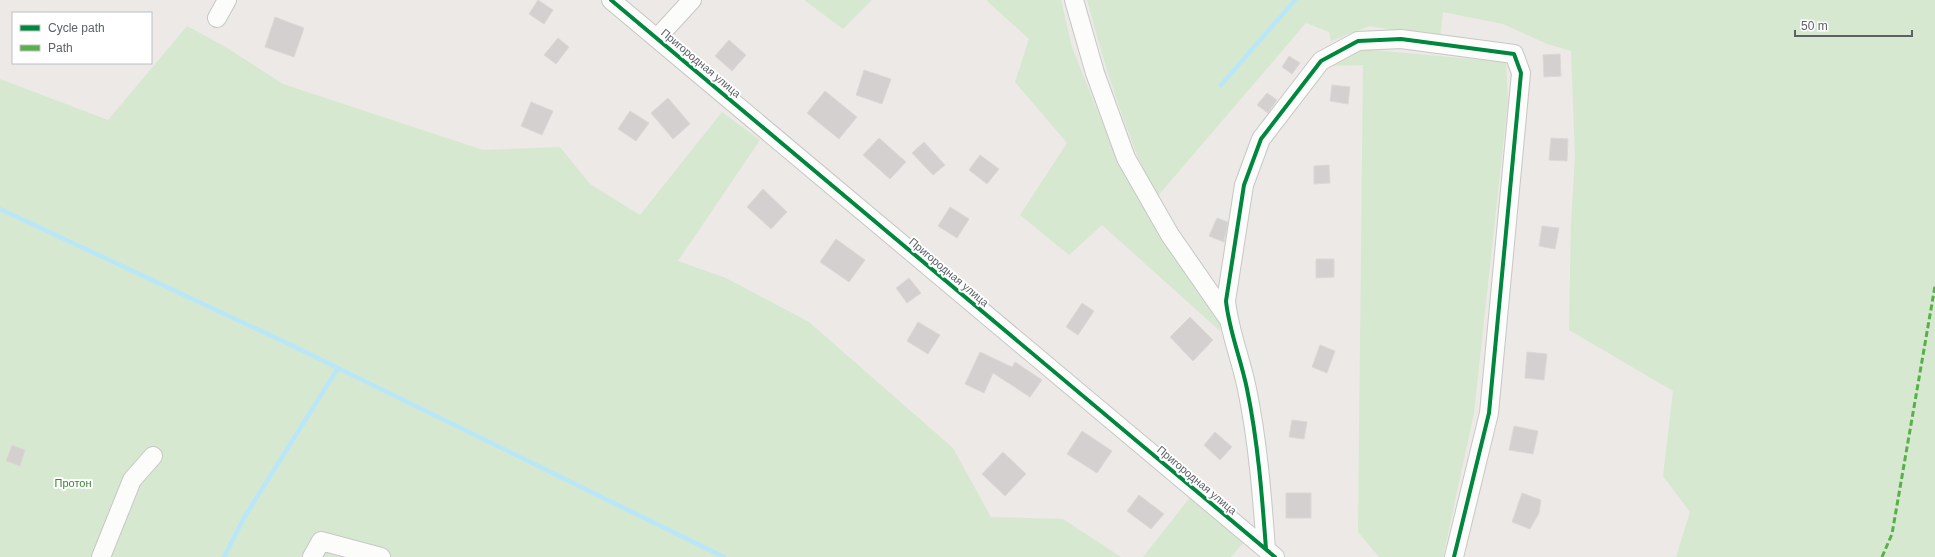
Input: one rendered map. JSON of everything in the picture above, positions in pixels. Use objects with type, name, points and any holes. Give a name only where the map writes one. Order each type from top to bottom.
[{"type":"street","points":[[217,18],[227,0]]},
{"type":"street","name":"Пригородная улица","points":[[612,0],[1270,553]]},
{"type":"street","points":[[657,38],[692,0]]},
{"type":"street","points":[[1074,0],[1095,73],[1126,158],[1170,235],[1227,318]]},
{"type":"street","points":[[1270,553],[1260,469],[1247,388],[1227,318],[1226,301],[1244,185],[1261,139],[1321,61],[1358,41],[1401,39],[1514,54],[1522,73],[1489,413],[1454,557]]},
{"type":"street","points":[[101,557],[132,480],[153,456]]},
{"type":"street","points":[[312,557],[321,541],[381,557]]},
{"type":"green space","points":[[804,0],[872,0],[843,29]]},
{"type":"green space","points":[[986,0],[1061,0],[1072,47],[1118,162],[1220,320],[1220,331],[1102,225],[1069,255],[1020,215],[1067,143],[1015,82],[1029,39]]},
{"type":"green space","points":[[1087,0],[1935,0],[1935,557],[1676,557],[1690,512],[1663,476],[1673,391],[1569,330],[1571,224],[1575,156],[1571,51],[1547,44],[1503,24],[1443,12],[1440,38],[1370,26],[1331,41],[1329,32],[1306,23],[1156,198],[1135,150],[1117,100],[1101,51]]},
{"type":"green space","name":"Протон","points":[[187,26],[224,46],[283,84],[483,150],[560,147],[590,184],[640,215],[722,112],[760,140],[678,261],[726,278],[809,322],[953,448],[991,517],[1063,519],[1121,557],[0,557],[0,79],[108,120]]},
{"type":"green space","points":[[1362,49],[1506,62],[1508,100],[1474,413],[1443,557],[1379,557],[1358,532],[1363,65],[1327,66]]},
{"type":"green space","points":[[1192,495],[1245,541],[1231,557],[1143,557]]},
{"type":"building","points":[[538,0],[553,10],[544,24],[529,14]]},
{"type":"building","points":[[275,17],[304,28],[294,57],[265,47]]},
{"type":"building","points":[[558,38],[569,47],[556,64],[544,55]]},
{"type":"building","points":[[729,40],[746,55],[732,71],[715,56]]},
{"type":"building","points":[[1560,54],[1561,76],[1544,77],[1543,55]]},
{"type":"building","points":[[1289,56],[1300,63],[1292,74],[1282,67]]},
{"type":"building","points":[[864,70],[891,79],[882,104],[856,95]]},
{"type":"building","points":[[1332,85],[1350,87],[1348,104],[1330,101]]},
{"type":"building","points":[[825,91],[857,117],[839,139],[807,113]]},
{"type":"building","points":[[1267,93],[1277,100],[1268,113],[1257,105]]},
{"type":"building","points":[[668,98],[690,124],[673,139],[651,113]]},
{"type":"building","points":[[531,102],[553,111],[542,135],[521,126]]},
{"type":"building","points":[[630,111],[649,123],[636,141],[618,129]]},
{"type":"building","points":[[879,138],[906,162],[890,179],[863,155]]},
{"type":"building","points":[[1551,138],[1568,139],[1567,161],[1549,160]]},
{"type":"building","points":[[924,142],[945,165],[933,175],[912,153]]},
{"type":"building","points":[[980,155],[999,169],[987,184],[969,170]]},
{"type":"building","points":[[1329,165],[1330,183],[1314,184],[1314,166]]},
{"type":"building","points":[[763,189],[787,212],[771,229],[747,207]]},
{"type":"building","points":[[950,207],[969,219],[957,238],[938,226]]},
{"type":"building","points":[[1217,218],[1228,222],[1224,242],[1209,236]]},
{"type":"building","points":[[1542,226],[1559,228],[1555,249],[1539,246]]},
{"type":"building","points":[[836,239],[865,260],[849,282],[820,262]]},
{"type":"building","points":[[1316,259],[1334,259],[1334,277],[1316,278]]},
{"type":"building","points":[[909,278],[921,293],[907,303],[896,288]]},
{"type":"building","points":[[1082,303],[1094,311],[1078,335],[1066,327]]},
{"type":"building","points":[[1190,317],[1213,340],[1193,361],[1170,337]]},
{"type":"building","points":[[918,322],[940,335],[928,354],[907,341]]},
{"type":"building","points":[[1320,345],[1335,351],[1327,373],[1312,367]]},
{"type":"building","points":[[980,352],[1012,367],[1015,362],[1042,380],[1030,397],[993,373],[984,393],[965,384]]},
{"type":"building","points":[[1527,352],[1547,354],[1544,380],[1525,378]]},
{"type":"building","points":[[1292,420],[1307,422],[1304,439],[1289,437]]},
{"type":"building","points":[[1514,426],[1538,431],[1533,454],[1509,450]]},
{"type":"building","points":[[1082,431],[1112,451],[1097,473],[1067,454]]},
{"type":"building","points":[[1215,432],[1232,447],[1220,460],[1204,445]]},
{"type":"building","points":[[12,445],[25,450],[20,466],[6,461]]},
{"type":"building","points":[[1003,452],[1026,474],[1005,496],[982,474]]},
{"type":"building","points":[[1286,493],[1311,493],[1311,518],[1286,518]]},
{"type":"building","points":[[1522,493],[1541,500],[1539,513],[1530,529],[1512,522]]},
{"type":"building","points":[[1139,495],[1164,514],[1151,529],[1127,511]]},
{"type":"waterway","points":[[1221,85],[1295,0]]},
{"type":"waterway","points":[[0,209],[291,345],[724,557]]},
{"type":"waterway","points":[[224,557],[245,516],[338,368]]},
{"type":"marked path","points":[[1882,557],[1892,534],[1935,286]]},
{"type":"cycle path","points":[[611,0],[1275,557]]},
{"type":"cycle path","points":[[1266,549],[1254,429],[1247,389],[1230,323],[1226,301],[1244,185],[1261,139],[1321,61],[1358,41],[1401,39],[1514,54],[1521,73],[1489,413],[1454,557]]}]
